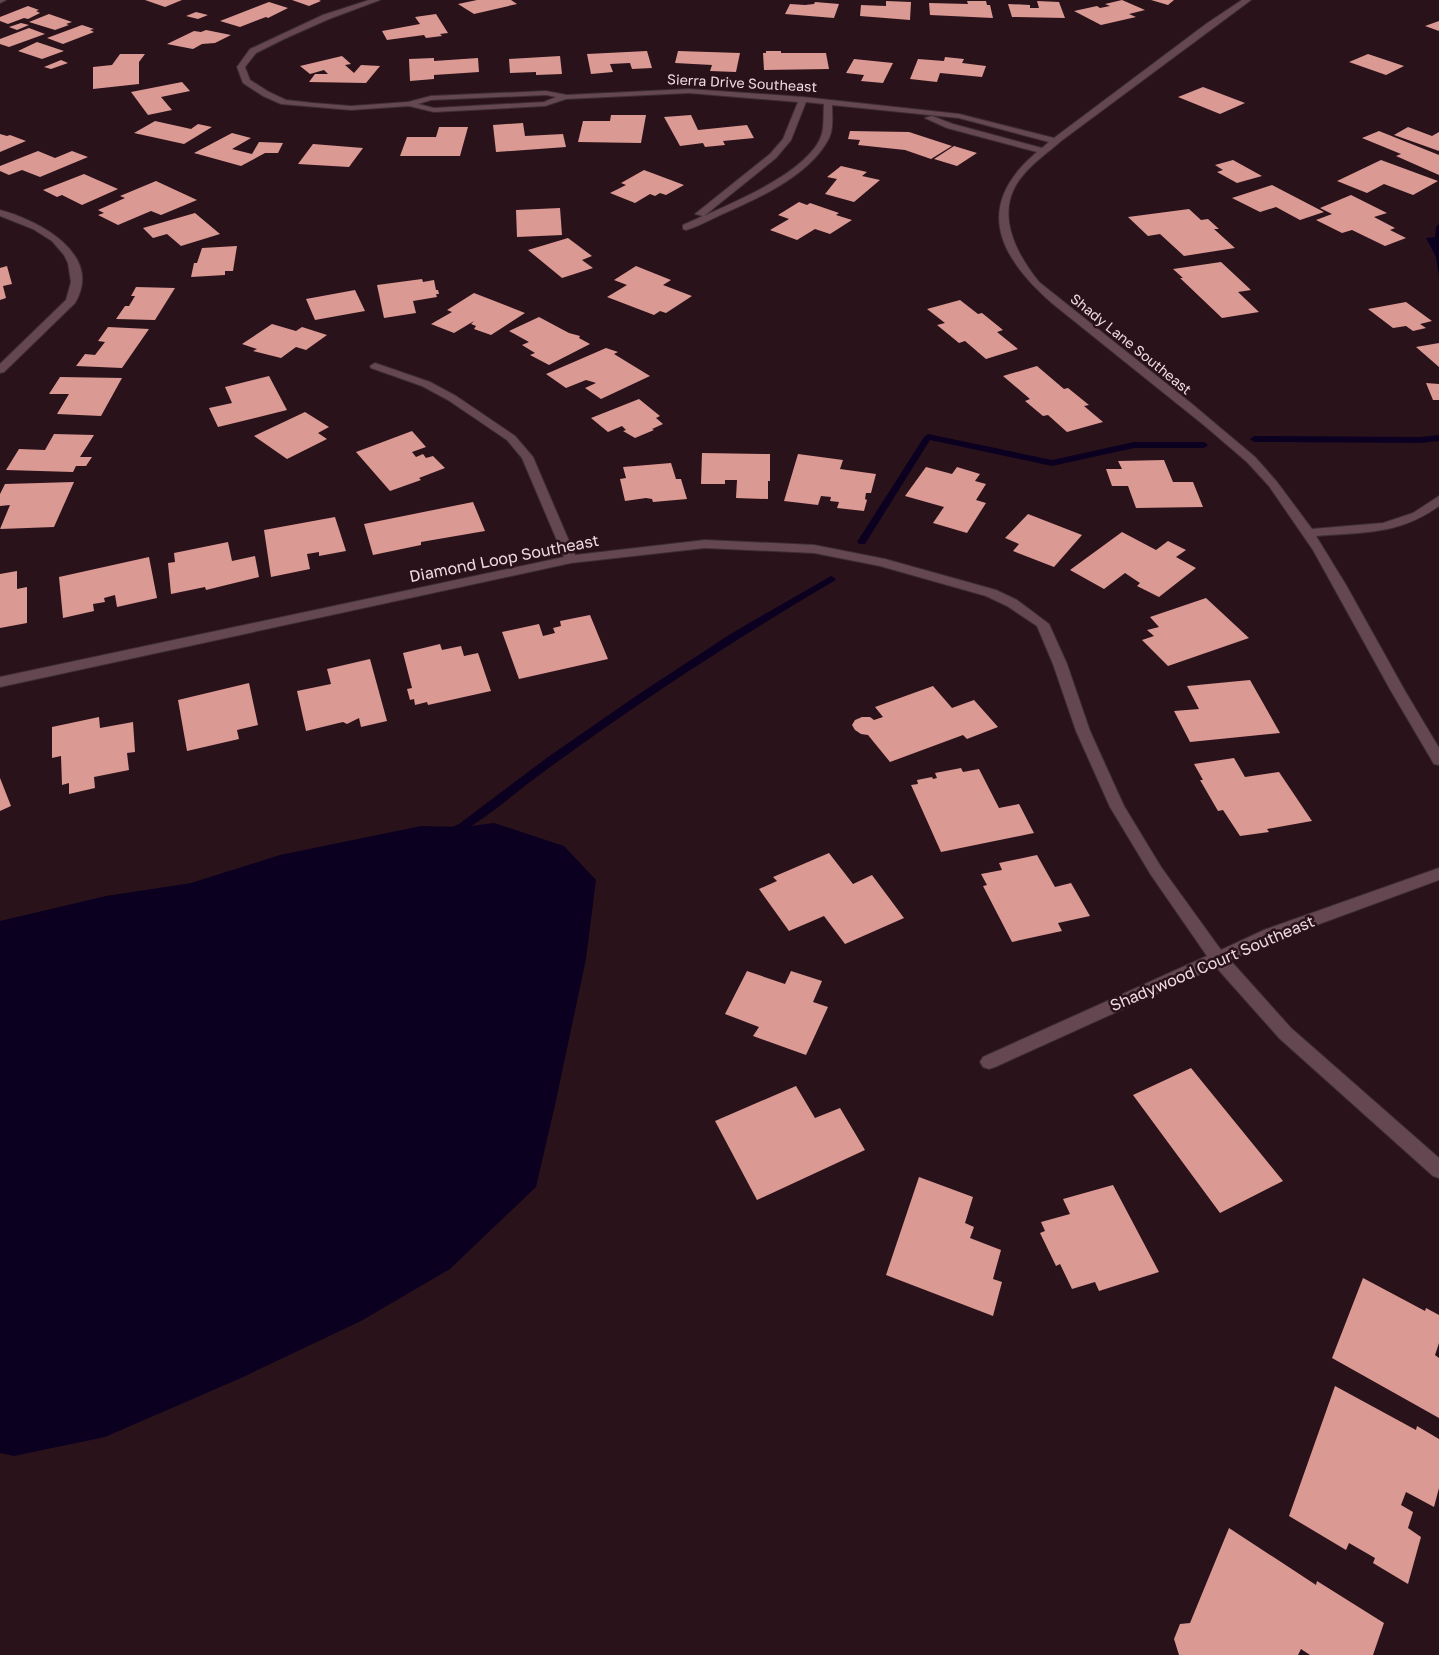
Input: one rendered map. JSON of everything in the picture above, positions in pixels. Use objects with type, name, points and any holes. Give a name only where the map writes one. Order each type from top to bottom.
[{"type":"street","name":"Sierra Drive Southeast","points":[[376,0],[326,17],[252,51],[241,67],[246,80],[266,94],[284,102],[351,108],[408,104],[434,110],[545,104],[567,97],[688,91],[828,102],[959,116],[1057,141]]},
{"type":"street","name":"Shady Lane Southeast","points":[[1248,0],[1057,141],[1022,172],[1012,186],[1004,204],[1004,223],[1010,244],[1020,265],[1036,284],[1197,414],[1256,466],[1273,484],[1308,533],[1339,584],[1439,760]]},
{"type":"street","points":[[803,100],[787,140],[773,156],[731,188],[686,227],[782,180],[808,159],[824,139],[828,102]]},
{"type":"street","name":"Sierra Drive Southeast","points":[[914,111],[950,126],[1045,151]]},
{"type":"street","points":[[0,213],[46,232],[60,244],[76,267],[78,290],[71,301],[0,370]]},
{"type":"street","points":[[375,366],[426,384],[443,393],[511,438],[526,457],[571,559]]},
{"type":"street","points":[[1308,533],[1384,527],[1417,516],[1439,500]]},
{"type":"street","name":"Diamond Loop Southeast","points":[[0,682],[571,559],[704,544],[814,549],[881,562],[991,593],[1012,603],[1042,624],[1060,664],[1083,731],[1117,808],[1156,870],[1218,958],[1284,1033],[1439,1170]]},
{"type":"street","name":"Shadywood Court Southeast","points":[[989,1062],[1270,935],[1439,874]]},
{"type":"shaded area","points":[[1439,224],[1439,277],[1436,257],[1426,238],[1435,237],[1436,227]]},
{"type":"shaded area","points":[[494,823],[564,846],[596,880],[586,959],[536,1187],[450,1269],[361,1321],[241,1378],[105,1437],[14,1456],[0,1453],[0,921],[106,896],[191,883],[280,855],[421,826],[463,827]]},
{"type":"building","points":[[145,0],[182,0],[165,7]]},
{"type":"building","points":[[292,0],[319,0],[321,1],[309,6]]},
{"type":"building","points":[[477,0],[511,0],[517,4],[474,14],[458,4]]},
{"type":"building","points":[[1122,0],[1145,10],[1129,14],[1136,17],[1101,25],[1074,11],[1097,6],[1100,8],[1110,6],[1105,4]]},
{"type":"building","points":[[1151,0],[1174,0],[1168,5]]},
{"type":"building","points":[[886,1],[911,2],[910,20],[860,16],[861,5],[886,6]]},
{"type":"building","points":[[967,1],[986,1],[987,5],[990,5],[993,18],[930,15],[929,3],[968,4]]},
{"type":"building","points":[[1037,1],[1059,2],[1065,18],[1012,17],[1008,4],[1030,5],[1030,8],[1039,8]]},
{"type":"building","points":[[269,2],[288,8],[268,18],[266,17],[240,27],[220,21]]},
{"type":"building","points":[[815,2],[839,4],[834,18],[785,14],[790,4],[805,5],[814,4]]},
{"type":"building","points":[[28,6],[39,10],[36,11],[40,13],[28,19],[24,18],[8,24],[0,21],[0,17]]},
{"type":"building","points":[[196,12],[208,15],[198,19],[186,16]]},
{"type":"building","points":[[49,14],[72,22],[55,30],[29,22]]},
{"type":"building","points":[[436,14],[448,33],[440,34],[442,36],[426,38],[424,35],[387,40],[382,31],[420,24],[415,17]]},
{"type":"building","points":[[1439,21],[1439,31],[1425,26]]},
{"type":"building","points":[[21,23],[29,25],[17,30],[9,27]]},
{"type":"building","points":[[82,25],[94,29],[90,30],[94,32],[63,44],[47,38]]},
{"type":"building","points":[[29,28],[45,34],[9,47],[0,44],[0,39]]},
{"type":"building","points":[[206,30],[231,35],[215,43],[202,44],[193,49],[167,44],[194,31],[201,32]]},
{"type":"building","points":[[37,42],[64,51],[42,59],[18,51]]},
{"type":"building","points":[[647,51],[652,68],[632,69],[630,63],[610,64],[613,72],[591,74],[587,54]]},
{"type":"building","points":[[678,51],[740,53],[736,72],[710,71],[712,65],[675,63]]},
{"type":"building","points":[[766,51],[826,53],[829,69],[764,70],[763,53],[766,53]]},
{"type":"building","points":[[120,54],[145,54],[139,62],[139,84],[93,89],[93,67],[112,65]]},
{"type":"building","points":[[1368,54],[1404,66],[1386,75],[1349,62]]},
{"type":"building","points":[[342,56],[351,64],[345,65],[354,73],[361,65],[380,66],[366,83],[309,82],[315,74],[328,74],[324,70],[310,74],[300,66]]},
{"type":"building","points":[[560,56],[562,74],[510,73],[509,59]]},
{"type":"building","points":[[945,57],[964,59],[962,63],[986,66],[982,77],[940,73],[937,82],[910,79],[918,59],[944,61]]},
{"type":"building","points":[[434,58],[434,61],[478,58],[479,72],[434,75],[434,79],[410,81],[409,59]]},
{"type":"building","points":[[854,59],[893,63],[883,83],[861,81],[864,75],[846,73]]},
{"type":"building","points":[[61,60],[68,63],[51,69],[44,67]]},
{"type":"building","points":[[182,82],[190,91],[161,97],[172,110],[148,115],[131,92]]},
{"type":"building","points":[[1203,87],[1245,103],[1220,114],[1178,97]]},
{"type":"building","points":[[611,115],[646,115],[641,143],[578,142],[583,121],[610,121]]},
{"type":"building","points":[[691,115],[698,130],[747,125],[754,138],[723,141],[725,145],[705,147],[703,143],[680,146],[664,117]]},
{"type":"building","points":[[155,121],[191,129],[198,124],[212,127],[184,144],[134,133]]},
{"type":"building","points":[[523,123],[525,136],[563,134],[566,147],[496,152],[493,125]]},
{"type":"building","points":[[439,127],[468,127],[460,156],[400,156],[407,137],[436,137]]},
{"type":"building","points":[[1408,127],[1432,136],[1439,132],[1439,151],[1394,135]]},
{"type":"building","points":[[850,131],[909,132],[952,146],[931,159],[905,150],[858,145],[860,140],[848,139]]},
{"type":"building","points":[[1379,131],[1439,155],[1439,175],[1396,156],[1401,154],[1362,138]]},
{"type":"building","points":[[232,133],[251,138],[232,149],[252,154],[259,142],[283,143],[278,153],[265,153],[241,166],[194,153]]},
{"type":"building","points":[[0,134],[10,135],[26,141],[0,152]]},
{"type":"building","points":[[313,144],[363,148],[349,167],[298,164]]},
{"type":"building","points":[[954,146],[977,153],[957,166],[934,159]]},
{"type":"building","points":[[38,151],[55,158],[72,151],[88,157],[40,177],[22,170],[9,175],[0,171],[0,166]]},
{"type":"building","points":[[1233,160],[1262,176],[1237,183],[1217,172],[1223,170],[1215,165]]},
{"type":"building","points":[[1381,160],[1438,181],[1413,195],[1384,184],[1367,193],[1337,181]]},
{"type":"building","points":[[841,166],[867,172],[862,176],[880,180],[854,202],[825,194],[837,179],[827,177]]},
{"type":"building","points":[[644,170],[684,185],[666,195],[660,193],[655,196],[650,194],[635,203],[610,193],[626,185],[621,183]]},
{"type":"building","points":[[84,174],[118,189],[82,205],[62,195],[57,197],[43,190]]},
{"type":"building","points":[[156,181],[197,200],[161,215],[151,211],[118,225],[98,215],[104,213],[98,210],[125,198],[120,196]]},
{"type":"building","points":[[1272,185],[1324,212],[1300,220],[1276,207],[1260,212],[1232,198]]},
{"type":"building","points":[[1351,195],[1387,213],[1374,217],[1395,228],[1390,230],[1406,238],[1385,246],[1352,230],[1342,233],[1316,220],[1332,214],[1320,208]]},
{"type":"building","points":[[799,202],[807,205],[810,203],[839,213],[836,215],[852,220],[830,234],[815,229],[797,240],[770,230],[789,219],[778,215]]},
{"type":"building","points":[[560,208],[562,235],[517,237],[516,210]]},
{"type":"building","points":[[1189,209],[1201,220],[1208,219],[1219,229],[1214,229],[1235,248],[1184,256],[1160,234],[1148,236],[1128,217]]},
{"type":"building","points":[[195,213],[220,234],[181,246],[167,234],[153,238],[143,228]]},
{"type":"building","points":[[568,238],[592,256],[582,260],[593,268],[562,278],[528,250]]},
{"type":"building","points":[[237,246],[233,271],[225,271],[225,275],[191,277],[194,263],[197,263],[202,248]]},
{"type":"building","points":[[1221,262],[1251,290],[1238,292],[1259,312],[1222,318],[1173,269]]},
{"type":"building","points":[[7,266],[12,284],[3,286],[6,298],[0,300],[0,268]]},
{"type":"building","points":[[636,266],[671,280],[663,285],[692,296],[666,313],[660,311],[654,315],[607,297],[627,285],[614,280]]},
{"type":"building","points":[[422,279],[423,282],[434,280],[439,294],[436,294],[437,297],[413,301],[416,313],[384,318],[377,285]]},
{"type":"building","points":[[136,287],[175,288],[155,320],[116,319],[125,306],[129,306],[135,296],[131,296]]},
{"type":"building","points":[[355,290],[365,311],[315,320],[306,299]]},
{"type":"building","points":[[474,293],[525,313],[491,335],[474,329],[476,326],[471,324],[474,321],[454,333],[431,324],[452,312],[447,310]]},
{"type":"building","points":[[960,300],[978,314],[982,313],[1003,330],[997,332],[1018,349],[986,359],[965,341],[959,343],[937,325],[945,323],[927,309]]},
{"type":"building","points":[[1406,302],[1432,321],[1420,324],[1426,328],[1413,331],[1406,326],[1393,328],[1368,309]]},
{"type":"building","points":[[539,317],[569,333],[580,336],[579,338],[590,344],[549,365],[530,355],[535,353],[522,345],[529,342],[509,331]]},
{"type":"building","points":[[272,324],[296,331],[302,327],[327,335],[306,350],[296,347],[281,358],[253,351],[257,349],[242,344]]},
{"type":"building","points":[[108,327],[149,329],[122,368],[76,366],[85,354],[95,355],[105,342],[98,341]]},
{"type":"building","points":[[1439,343],[1439,367],[1416,347]]},
{"type":"building","points":[[606,348],[618,352],[614,354],[650,376],[601,399],[585,388],[596,383],[586,380],[566,388],[546,374]]},
{"type":"building","points":[[1037,366],[1064,389],[1068,388],[1089,405],[1084,406],[1103,422],[1067,432],[1048,415],[1043,416],[1025,401],[1030,399],[1003,376]]},
{"type":"building","points":[[269,376],[287,410],[218,427],[209,408],[232,403],[225,387]]},
{"type":"building","points":[[60,377],[122,378],[101,416],[57,414],[69,394],[49,394]]},
{"type":"building","points":[[1426,383],[1439,384],[1439,400],[1433,400]]},
{"type":"building","points":[[639,399],[660,416],[656,418],[663,424],[635,438],[623,431],[626,430],[622,426],[608,432],[591,418]]},
{"type":"building","points":[[305,412],[329,427],[318,433],[327,439],[287,459],[254,436]]},
{"type":"building","points":[[412,431],[426,447],[412,452],[416,457],[423,454],[426,458],[433,456],[445,468],[419,478],[421,480],[390,491],[356,452]]},
{"type":"building","points":[[54,434],[94,435],[80,457],[92,457],[86,466],[76,466],[73,472],[6,470],[19,449],[45,450]]},
{"type":"building","points":[[702,453],[770,454],[768,499],[736,498],[737,480],[725,480],[725,484],[701,484]]},
{"type":"building","points":[[798,454],[843,460],[840,469],[876,474],[871,493],[866,493],[865,499],[867,500],[864,511],[837,508],[839,502],[830,501],[831,497],[821,496],[818,505],[784,501]]},
{"type":"building","points":[[1164,460],[1173,482],[1193,482],[1203,507],[1136,508],[1128,486],[1112,486],[1106,469],[1122,469],[1118,461]]},
{"type":"building","points":[[671,463],[676,479],[681,479],[687,499],[653,502],[652,499],[646,498],[625,501],[620,479],[626,478],[623,467]]},
{"type":"building","points":[[926,467],[952,474],[957,467],[980,474],[975,481],[986,484],[976,500],[986,503],[967,533],[933,523],[944,507],[905,496]]},
{"type":"building","points":[[74,482],[54,527],[0,529],[10,505],[0,506],[0,494],[5,484]]},
{"type":"building","points":[[473,502],[485,531],[421,542],[421,545],[373,555],[364,524]]},
{"type":"building","points":[[1028,514],[1082,535],[1054,567],[1013,551],[1019,544],[1005,538]]},
{"type":"building","points":[[335,517],[346,551],[319,556],[319,552],[307,554],[310,569],[271,577],[264,530]]},
{"type":"building","points":[[1122,532],[1156,550],[1168,541],[1186,550],[1176,557],[1196,568],[1159,597],[1137,586],[1140,583],[1125,573],[1104,589],[1070,570]]},
{"type":"building","points":[[228,542],[232,561],[255,556],[259,577],[206,590],[205,587],[171,594],[168,563],[175,562],[174,553]]},
{"type":"building","points":[[149,557],[157,598],[117,607],[115,595],[104,598],[105,602],[93,604],[94,611],[63,618],[59,577]]},
{"type":"building","points":[[17,571],[17,589],[27,587],[27,623],[0,628],[0,574]]},
{"type":"building","points":[[1206,598],[1249,638],[1168,666],[1142,640],[1154,636],[1147,630],[1159,627],[1150,617]]},
{"type":"building","points":[[590,615],[608,659],[519,679],[502,632],[539,624],[543,636],[555,633],[553,628],[561,626],[560,621]]},
{"type":"building","points":[[440,644],[442,650],[461,646],[464,656],[478,653],[491,691],[428,705],[427,702],[415,705],[414,699],[410,700],[407,689],[412,688],[403,653]]},
{"type":"building","points":[[370,659],[387,721],[361,727],[359,718],[347,724],[343,722],[306,731],[297,691],[331,684],[327,669]]},
{"type":"building","points":[[1250,680],[1280,733],[1190,742],[1174,711],[1199,709],[1187,686]]},
{"type":"building","points":[[249,683],[258,725],[237,730],[239,739],[187,751],[178,700]]},
{"type":"building","points":[[933,686],[952,708],[974,700],[998,727],[967,739],[963,735],[890,762],[868,735],[861,734],[852,725],[855,720],[862,717],[870,717],[874,720],[883,717],[875,707]]},
{"type":"building","points":[[99,717],[100,728],[133,722],[135,752],[127,753],[129,770],[94,777],[95,788],[69,794],[69,783],[62,785],[61,756],[52,758],[52,727]]},
{"type":"building","points":[[1234,758],[1245,777],[1279,772],[1312,821],[1267,829],[1269,832],[1240,836],[1223,810],[1218,811],[1200,780],[1203,780],[1194,764]]},
{"type":"building","points":[[961,768],[963,772],[979,769],[999,808],[1019,804],[1034,833],[941,852],[911,785],[918,784],[917,780],[937,778],[935,773]]},
{"type":"building","points":[[0,778],[11,806],[0,811]]},
{"type":"building","points":[[829,853],[853,884],[872,875],[904,918],[845,944],[824,916],[789,931],[759,889],[777,881],[773,877]]},
{"type":"building","points":[[1037,855],[1055,887],[1071,883],[1090,916],[1058,923],[1062,931],[1012,942],[983,886],[987,885],[981,874],[1002,870],[999,863]]},
{"type":"building","points":[[747,971],[785,984],[791,971],[822,981],[813,1002],[828,1007],[806,1055],[753,1036],[759,1027],[725,1014]]},
{"type":"building","points":[[1191,1068],[1283,1181],[1220,1213],[1133,1095]]},
{"type":"building","points":[[796,1086],[815,1118],[840,1108],[865,1150],[757,1200],[715,1121]]},
{"type":"building","points":[[919,1177],[973,1197],[965,1223],[974,1227],[970,1238],[1001,1250],[993,1279],[1002,1282],[993,1316],[886,1275]]},
{"type":"building","points":[[1113,1185],[1159,1272],[1099,1291],[1095,1282],[1072,1289],[1060,1264],[1056,1266],[1040,1233],[1045,1231],[1041,1222],[1070,1214],[1063,1199]]},
{"type":"building","points":[[1363,1278],[1425,1311],[1426,1308],[1439,1315],[1439,1343],[1435,1355],[1439,1358],[1439,1418],[1332,1358]]},
{"type":"building","points":[[1335,1386],[1416,1430],[1417,1426],[1439,1439],[1439,1488],[1434,1507],[1406,1492],[1401,1505],[1413,1512],[1408,1528],[1421,1537],[1408,1584],[1373,1563],[1375,1558],[1349,1543],[1346,1550],[1289,1516]]},
{"type":"building","points":[[1229,1528],[1316,1585],[1317,1581],[1384,1623],[1373,1655],[1310,1655],[1301,1649],[1298,1655],[1179,1655],[1174,1639],[1180,1624],[1190,1623]]},
{"type":"waterway","points":[[862,542],[928,437],[1052,463],[1134,445],[1204,445]]},
{"type":"waterway","points":[[1254,439],[1420,440],[1439,438]]},
{"type":"waterway","points":[[449,833],[463,827],[552,760],[642,696],[736,636],[831,579]]}]
